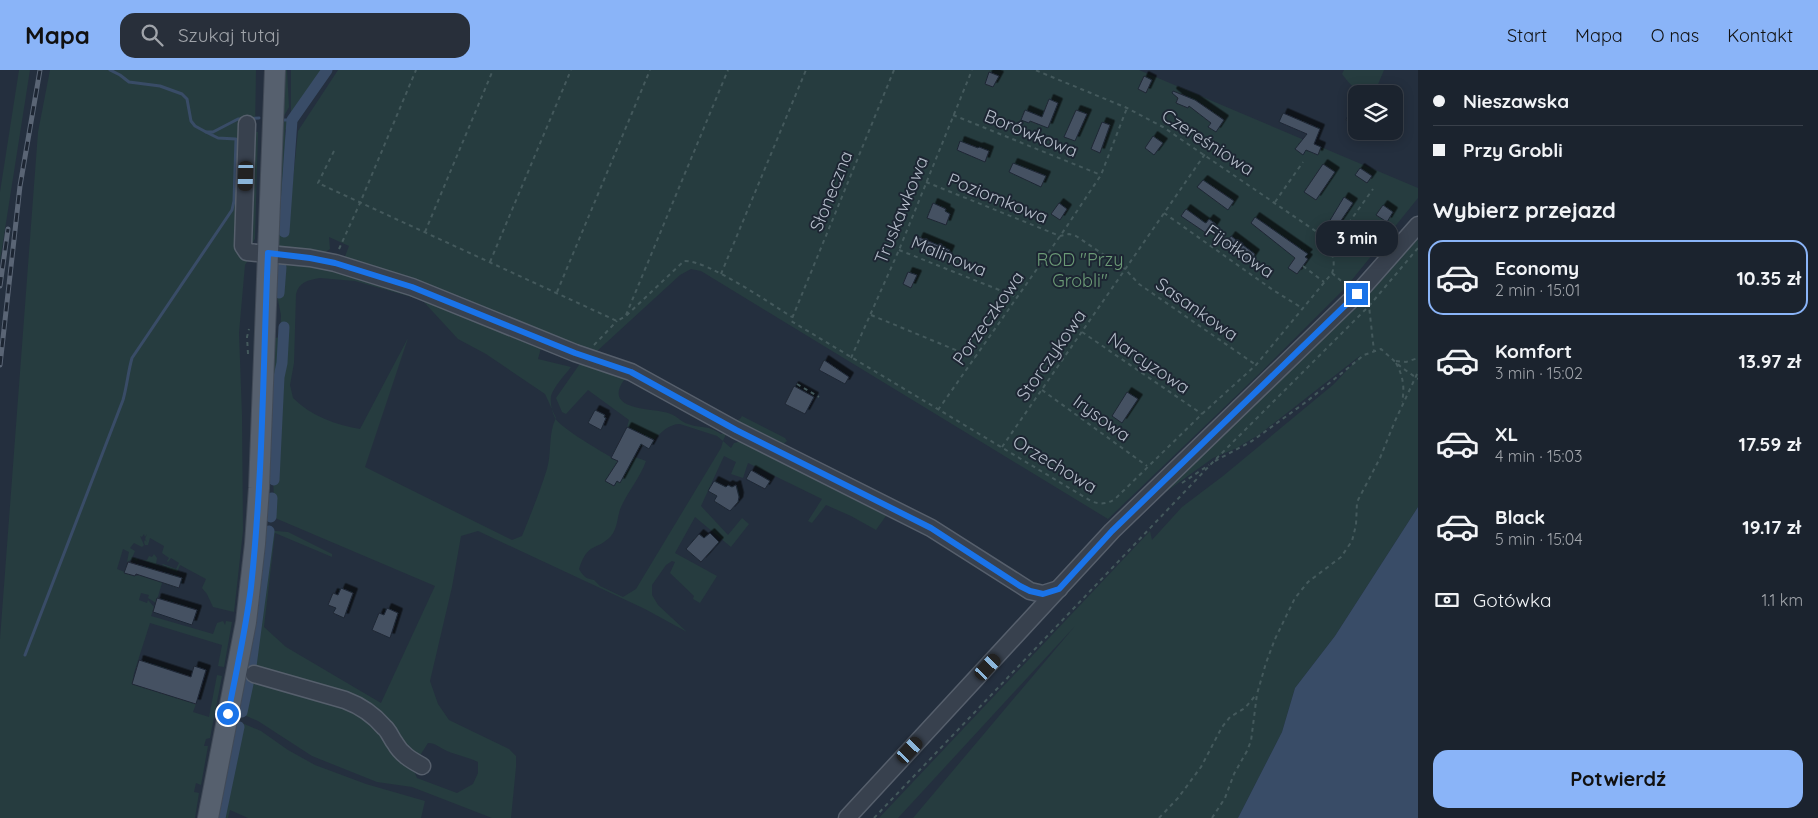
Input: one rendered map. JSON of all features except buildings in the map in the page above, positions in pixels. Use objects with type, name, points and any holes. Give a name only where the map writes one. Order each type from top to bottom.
[{"type":"main road","points":[[208,818],[251,588],[259,488],[275,70]]},
{"type":"street","points":[[247,124],[243,246],[250,253],[268,253],[335,263],[412,287],[584,356],[631,372],[736,430],[931,528],[1020,586],[1043,594],[1059,589]]},
{"type":"street","points":[[848,818],[1112,531],[1418,225]]},
{"type":"street","points":[[1020,586],[1028,595],[1031,606],[1027,625]]},
{"type":"street","points":[[254,674],[345,700],[359,706],[373,715],[386,728],[406,757],[422,766]]},
{"type":"path","points":[[335,263],[341,242],[360,203],[416,70]]},
{"type":"path","points":[[425,232],[493,70]]},
{"type":"path","points":[[490,262],[571,70]]},
{"type":"path","points":[[557,292],[650,70]]},
{"type":"path","points":[[626,316],[728,70]]},
{"type":"path","points":[[721,274],[806,70]]},
{"type":"path","name":"Słoneczna","points":[[791,321],[894,70]]},
{"type":"path","name":"Truskawkowa","points":[[850,358],[871,315],[972,70]]},
{"type":"path","name":"Czereśniowa","points":[[1035,70],[1127,108],[1163,127],[1317,232],[1330,249]]},
{"type":"path","name":"Porzeczkowa","points":[[938,410],[1101,175],[1127,108]]},
{"type":"path","name":"Borówkowa","points":[[953,115],[1101,175]]},
{"type":"path","points":[[334,151],[318,183],[557,292],[617,322]]},
{"type":"path","name":"Storczykowa","points":[[1002,447],[1205,154]]},
{"type":"path","points":[[1275,202],[1303,162]]},
{"type":"path","name":"Poziomkowa","points":[[926,182],[1060,236]]},
{"type":"path","points":[[1373,189],[1330,249],[1334,261],[1332,272],[1369,306],[1374,351]]},
{"type":"path","name":"Fijołkowa","points":[[1164,213],[1273,290],[1303,308]]},
{"type":"path","points":[[1060,236],[1069,234],[1065,229]]},
{"type":"path","name":"Sasankowa","points":[[1069,234],[1076,236],[1125,270],[1139,284],[1256,365]]},
{"type":"path","points":[[874,818],[1213,462],[1369,306],[1418,248]]},
{"type":"path","name":"Malinowa","points":[[898,250],[1018,297]]},
{"type":"path","points":[[584,356],[617,322],[626,316],[684,261],[693,261],[721,274],[792,317]]},
{"type":"path","points":[[1303,266],[1324,282]]},
{"type":"path","name":"Orzechowa","points":[[791,321],[850,358],[1098,504],[1104,504],[1115,499],[1202,414],[1256,365],[1332,272]]},
{"type":"path","points":[[871,315],[975,358]]},
{"type":"path","name":"Narcyzowa","points":[[1082,332],[1202,414]]},
{"type":"path","points":[[1182,483],[1213,462],[1252,441],[1306,402],[1364,355],[1381,349],[1417,378]]},
{"type":"path","points":[[1394,361],[1406,362],[1418,358]]},
{"type":"path","points":[[1394,361],[1404,381],[1402,405]]},
{"type":"path","points":[[1212,818],[1225,798],[1234,774],[1248,752],[1257,694],[1275,639],[1295,598],[1308,582],[1341,557],[1352,541],[1356,525],[1357,502],[1380,458],[1402,405],[1417,378],[1418,372]]},
{"type":"path","points":[[797,384],[819,396]]},
{"type":"path","name":"Irysowa","points":[[1042,390],[1148,467]]},
{"type":"path","points":[[1159,818],[1178,798],[1201,767],[1222,727],[1230,717],[1245,708],[1257,694]]},
{"type":"green space","points":[[19,70],[30,70],[0,261],[0,192]]},
{"type":"green space","points":[[50,70],[256,70],[255,132],[258,132],[255,239],[245,265],[239,333],[243,531],[234,612],[213,607],[202,588],[206,579],[180,565],[177,572],[142,560],[147,560],[149,556],[152,557],[154,554],[157,558],[156,564],[167,568],[162,565],[176,569],[179,563],[171,558],[168,562],[169,558],[162,553],[164,546],[150,538],[148,545],[145,545],[144,542],[145,540],[147,542],[145,539],[147,534],[145,537],[144,534],[142,537],[140,536],[144,545],[142,547],[134,543],[130,548],[135,551],[132,558],[138,559],[137,561],[132,559],[127,562],[129,552],[123,549],[117,569],[135,576],[140,575],[154,580],[157,571],[165,573],[156,603],[148,598],[149,595],[141,593],[139,600],[147,603],[148,600],[154,607],[151,616],[213,634],[217,623],[223,621],[225,625],[226,621],[232,622],[224,667],[218,666],[222,645],[150,623],[134,673],[132,684],[196,704],[193,712],[209,717],[217,675],[222,676],[210,738],[206,739],[204,746],[208,746],[201,785],[196,783],[194,792],[199,793],[195,818],[0,818],[0,639],[38,132]]},
{"type":"green space","name":"ROD \"Przy Grobli\"","points":[[280,70],[287,70],[289,107],[284,116],[284,121],[290,122],[289,127],[285,130],[285,143],[289,147],[283,219],[285,220],[288,199],[291,199],[298,131],[338,70],[1139,70],[1418,188],[1418,198],[1347,286],[1261,372],[1108,519],[701,271],[691,269],[680,275],[595,353],[344,259],[349,246],[329,237],[330,249],[324,253],[281,248],[278,246]]},
{"type":"green space","points":[[291,70],[325,70],[291,115]]},
{"type":"green space","points":[[1344,70],[1384,70],[1378,85],[1352,85],[1342,74]]},
{"type":"green space","points":[[1418,230],[1418,507],[1335,636],[1295,688],[1282,732],[1238,818],[913,818],[1075,626],[898,818],[879,818],[1150,531],[1152,540],[1182,507],[1223,476],[1334,384],[1361,355],[1260,434],[1237,448],[1213,458],[1128,519]]},
{"type":"green space","points":[[280,261],[300,261],[427,296],[495,330],[541,348],[538,359],[571,367],[552,392],[552,409],[545,394],[486,354],[458,339],[422,300],[355,281],[320,278],[305,282],[297,290],[294,363],[290,385],[293,398],[308,410],[324,419],[360,429],[408,338],[365,467],[512,540],[522,536],[538,494],[547,469],[552,430],[556,419],[567,430],[629,467],[635,457],[646,461],[621,507],[613,533],[606,541],[589,550],[582,560],[579,569],[587,578],[623,597],[636,589],[721,448],[723,441],[731,448],[734,443],[742,441],[888,513],[876,530],[826,505],[812,523],[808,521],[822,499],[748,463],[743,478],[731,474],[736,462],[724,456],[701,506],[728,535],[742,518],[749,524],[731,547],[695,517],[675,553],[717,576],[700,603],[693,599],[694,596],[670,573],[675,562],[672,561],[666,565],[652,585],[652,595],[658,605],[687,632],[645,609],[478,531],[461,536],[452,587],[430,681],[438,704],[449,720],[509,749],[516,756],[511,818],[492,818],[412,787],[377,782],[312,756],[258,721],[235,711],[239,677],[254,677],[360,712],[412,766],[417,778],[457,793],[473,784],[478,773],[478,762],[433,744],[428,743],[419,757],[414,756],[386,723],[327,692],[244,668],[265,530],[288,532],[332,554],[332,557],[275,533],[264,627],[286,647],[381,703],[435,586],[275,518],[268,381],[275,338],[280,337],[281,315],[275,286],[277,263]]},
{"type":"green space","points":[[588,361],[629,379],[624,380],[619,390],[619,398],[624,403],[642,409],[668,413],[685,423],[708,428],[721,434],[724,433],[722,427],[726,429],[723,441],[717,436],[676,424],[662,431],[654,440],[627,427],[629,420],[588,390],[566,414],[562,412],[556,398],[579,365]]},
{"type":"green space","points":[[742,416],[785,438],[787,441],[779,448],[732,423]]},
{"type":"green space","points":[[242,723],[261,731],[288,750],[315,765],[366,784],[425,801],[421,818],[248,818],[230,810],[228,818],[214,818],[235,725]]},
{"type":"water","points":[[1418,507],[1418,818],[1238,818],[1282,732],[1295,688],[1335,636]]},
{"type":"waterway","points":[[110,70],[129,82],[160,86],[182,94],[187,99],[191,121],[195,126],[206,132],[213,132],[238,119],[259,118]]},
{"type":"waterway","points":[[284,232],[292,120],[327,70]]},
{"type":"waterway","points":[[283,120],[292,120]]},
{"type":"waterway","points":[[25,655],[123,400],[132,358],[232,210],[236,139],[218,138],[206,132]]},
{"type":"waterway","points":[[279,293],[281,267]]},
{"type":"waterway","points":[[274,480],[279,377],[282,363],[284,327]]},
{"type":"waterway","points":[[271,517],[272,498]]},
{"type":"waterway","points":[[251,666],[269,531]]},
{"type":"waterway","points":[[242,712],[249,679]]},
{"type":"waterway","points":[[220,818],[239,727]]},
{"type":"railway","points":[[0,365],[20,186],[40,70]]},
{"type":"railway","points":[[0,286],[8,229]]},
{"type":"route","points":[[228,714],[246,622],[255,544],[268,253],[335,263],[412,287],[575,353],[631,372],[736,430],[907,515],[950,539],[1020,586],[1043,594],[1059,589],[1112,531],[1357,294]]}]
